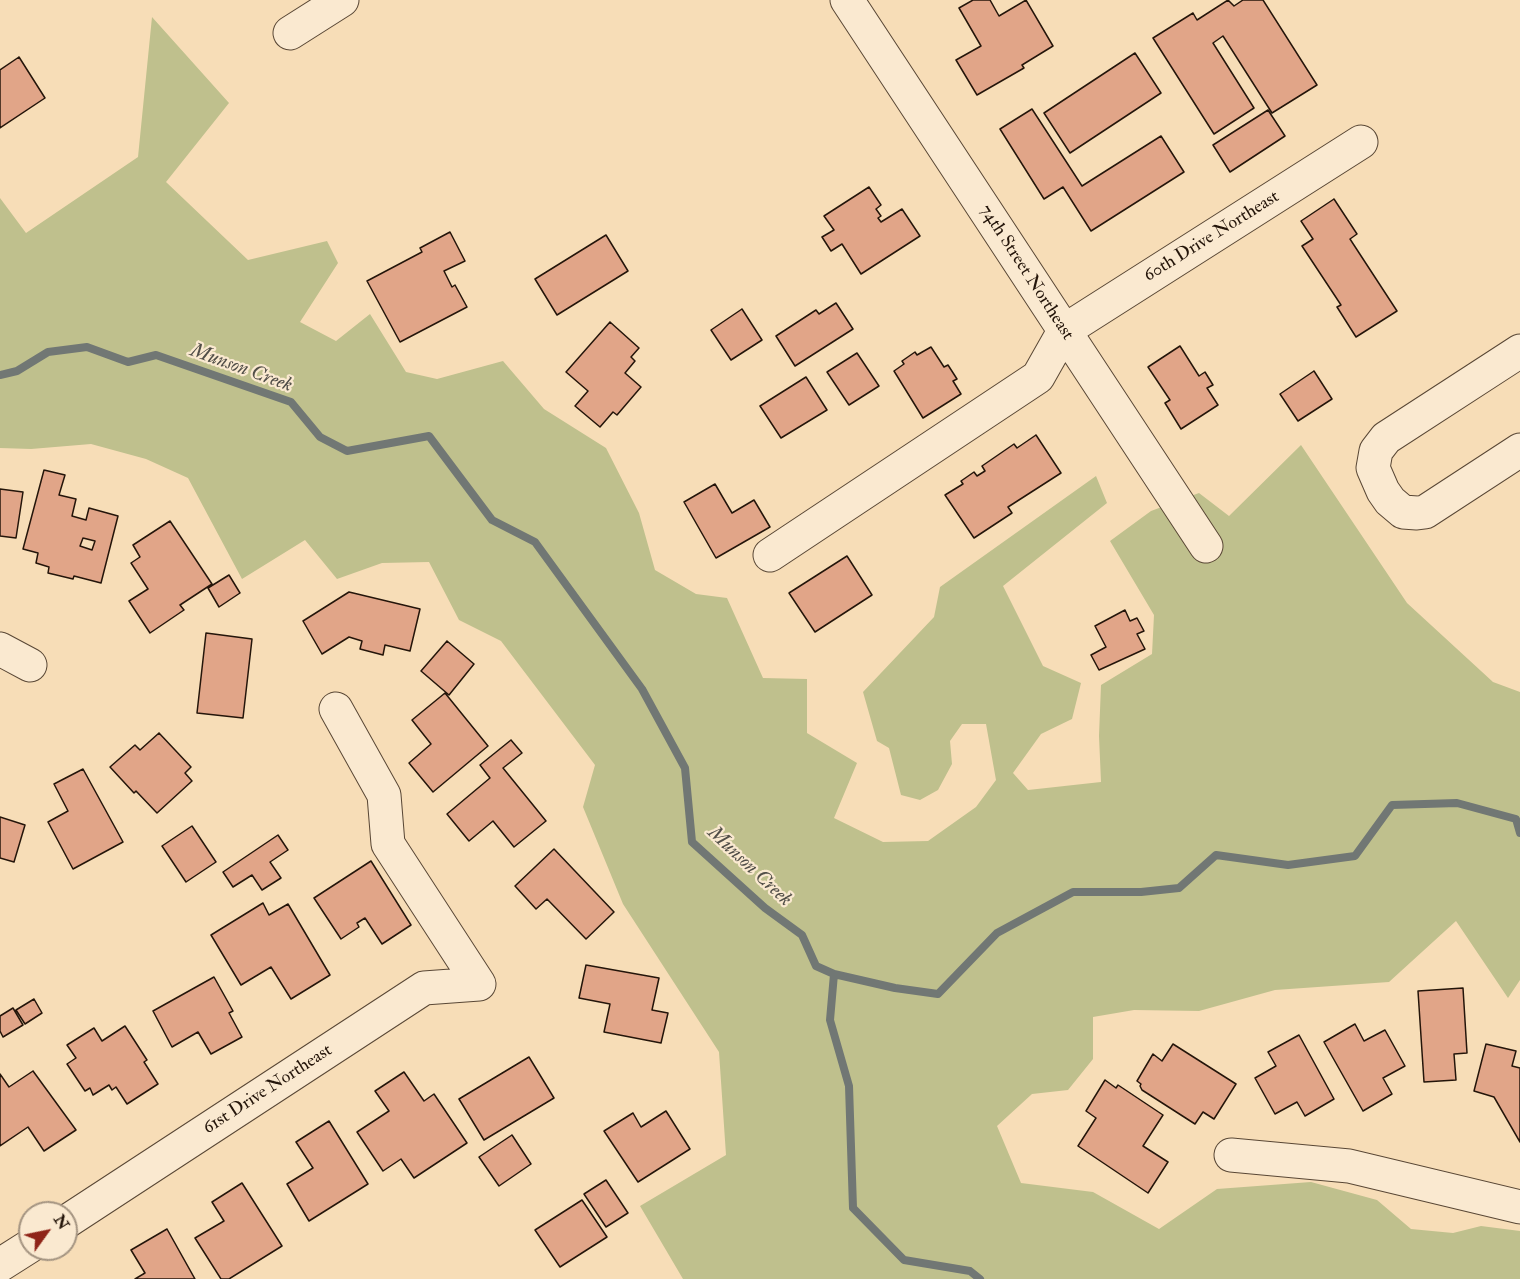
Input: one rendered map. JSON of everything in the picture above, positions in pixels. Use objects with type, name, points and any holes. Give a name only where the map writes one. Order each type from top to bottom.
[{"type":"street","points":[[290,33],[342,0]]},
{"type":"street","name":"74th Street Northeast","points":[[846,0],[1206,546]]},
{"type":"street","name":"60th Drive Northeast","points":[[1064,331],[1361,142]]},
{"type":"street","points":[[770,555],[1038,377],[1064,331]]},
{"type":"street","points":[[1520,351],[1386,438],[1376,451],[1373,468],[1390,501],[1403,512],[1417,513],[1425,512],[1520,450]]},
{"type":"street","points":[[0,649],[30,665]]},
{"type":"street","name":"61st Drive Northeast","points":[[78,1214],[424,988],[479,984],[388,844],[384,795],[336,709]]},
{"type":"street","points":[[1231,1155],[1350,1166],[1520,1207]]},
{"type":"street","points":[[0,1265],[18,1253]]},
{"type":"green space","points":[[152,17],[229,103],[166,182],[248,260],[327,241],[338,263],[300,322],[336,341],[370,314],[406,372],[437,379],[503,361],[544,409],[606,448],[639,513],[655,570],[696,594],[727,598],[763,678],[807,679],[807,733],[857,763],[834,818],[883,842],[928,841],[976,807],[996,780],[986,724],[962,724],[950,741],[952,764],[938,790],[920,800],[901,795],[889,748],[877,741],[863,692],[934,617],[940,587],[1096,476],[1107,503],[1003,586],[1043,666],[1081,683],[1072,719],[1041,734],[1013,773],[1028,790],[1101,782],[1099,736],[1101,685],[1152,654],[1154,615],[1110,541],[1151,511],[1199,493],[1229,516],[1301,445],[1407,603],[1493,682],[1520,692],[1520,980],[1508,998],[1456,921],[1389,982],[1275,990],[1199,1011],[1134,1010],[1093,1017],[1093,1059],[1068,1090],[1032,1094],[997,1126],[1021,1183],[1093,1192],[1159,1229],[1217,1189],[1311,1182],[1377,1200],[1411,1229],[1453,1233],[1481,1226],[1520,1231],[1520,1279],[683,1279],[640,1206],[726,1155],[719,1052],[623,904],[583,807],[595,765],[501,641],[459,620],[429,562],[382,563],[337,579],[305,540],[242,579],[188,478],[146,459],[91,444],[31,449],[0,448],[0,198],[26,233],[138,157]]},
{"type":"building","points":[[973,0],[990,0],[999,16],[1026,0],[1053,46],[1022,65],[1024,68],[977,95],[956,60],[981,46],[959,8]]},
{"type":"building","points":[[1228,0],[1234,6],[1243,0],[1263,0],[1317,85],[1272,113],[1223,36],[1213,43],[1254,108],[1214,134],[1153,38],[1193,13],[1197,20]]},
{"type":"building","points":[[1135,53],[1161,93],[1070,153],[1044,113]]},
{"type":"building","points":[[19,57],[45,98],[0,128],[0,70]]},
{"type":"building","points":[[1032,109],[1082,186],[1161,136],[1184,172],[1091,231],[1063,187],[1044,199],[1000,129]]},
{"type":"building","points":[[1268,110],[1285,136],[1230,172],[1213,145]]},
{"type":"building","points":[[869,187],[881,205],[876,209],[881,216],[878,218],[881,222],[902,209],[920,236],[861,274],[842,244],[831,251],[822,237],[834,230],[824,216]]},
{"type":"building","points":[[1334,199],[1357,234],[1350,239],[1397,311],[1356,337],[1337,307],[1341,305],[1302,246],[1313,239],[1301,221]]},
{"type":"building","points":[[450,232],[465,261],[444,271],[452,287],[455,285],[467,307],[400,342],[367,281],[422,252],[420,248]]},
{"type":"building","points":[[606,235],[628,271],[557,315],[535,279]]},
{"type":"building","points":[[836,303],[853,329],[795,366],[776,336],[816,310],[819,314]]},
{"type":"building","points":[[742,309],[762,340],[731,360],[711,330]]},
{"type":"building","points":[[610,322],[639,348],[631,357],[635,361],[625,373],[641,387],[617,415],[613,412],[600,427],[575,406],[588,391],[566,372]]},
{"type":"building","points":[[1180,346],[1199,376],[1205,372],[1213,385],[1207,388],[1218,405],[1181,429],[1165,403],[1170,400],[1148,367]]},
{"type":"building","points":[[931,347],[944,367],[948,365],[957,379],[953,381],[961,394],[923,418],[894,371],[904,364],[902,361],[915,352],[917,355]]},
{"type":"building","points":[[857,353],[879,386],[849,405],[827,372]]},
{"type":"building","points":[[1314,371],[1332,399],[1298,421],[1280,394]]},
{"type":"building","points":[[806,377],[827,410],[781,438],[760,406]]},
{"type":"building","points":[[1036,435],[1061,473],[1008,507],[1012,513],[974,538],[945,495],[963,484],[961,481],[974,472],[977,476],[985,471],[982,466],[1014,444],[1017,448]]},
{"type":"building","points":[[44,470],[65,475],[59,495],[76,499],[72,516],[86,520],[89,508],[118,516],[101,583],[74,576],[73,579],[48,573],[49,567],[36,563],[38,553],[23,549]],"holes":[[[83,538],[95,541],[92,550],[80,546]]]},
{"type":"building","points":[[715,484],[732,513],[754,500],[770,527],[716,558],[684,502]]},
{"type":"building","points":[[0,489],[23,492],[16,538],[0,536]]},
{"type":"building","points":[[170,521],[212,584],[180,605],[184,610],[150,633],[129,601],[148,589],[131,563],[140,557],[133,545]]},
{"type":"building","points":[[847,556],[872,595],[815,632],[789,593]]},
{"type":"building","points":[[229,575],[240,593],[219,607],[208,588]]},
{"type":"building","points":[[349,592],[420,609],[410,651],[385,645],[383,655],[360,649],[362,641],[349,637],[322,654],[303,621]]},
{"type":"building","points":[[1125,610],[1130,621],[1137,618],[1144,631],[1137,634],[1145,649],[1099,670],[1091,655],[1106,647],[1095,626]]},
{"type":"building","points":[[206,633],[252,639],[243,718],[197,713]]},
{"type":"building","points":[[447,641],[474,664],[449,695],[421,671]]},
{"type":"building","points":[[445,693],[488,746],[433,792],[409,763],[431,744],[412,720]]},
{"type":"building","points":[[159,733],[191,767],[185,773],[192,781],[157,813],[110,767],[135,745],[140,750]]},
{"type":"building","points":[[511,740],[522,753],[503,768],[546,821],[514,847],[493,821],[469,841],[447,814],[490,778],[480,765]]},
{"type":"building","points":[[83,769],[123,842],[73,869],[48,822],[68,811],[54,784]]},
{"type":"building","points":[[0,817],[25,825],[14,862],[0,858]]},
{"type":"building","points":[[192,826],[216,862],[186,882],[162,846]]},
{"type":"building","points":[[278,835],[288,850],[270,862],[281,878],[262,890],[252,875],[233,887],[223,872]]},
{"type":"building","points":[[554,849],[614,912],[586,939],[547,899],[536,909],[515,886]]},
{"type":"building","points":[[371,861],[411,925],[382,944],[365,918],[357,923],[359,927],[341,939],[314,898]]},
{"type":"building","points":[[263,903],[269,915],[288,904],[330,975],[291,999],[271,967],[241,985],[211,935]]},
{"type":"building","points":[[586,965],[659,978],[652,1010],[668,1013],[661,1043],[604,1032],[610,1004],[579,998]]},
{"type":"building","points":[[214,977],[233,1011],[229,1013],[242,1037],[211,1054],[198,1032],[172,1047],[153,1011]]},
{"type":"building","points":[[1463,988],[1467,1053],[1454,1054],[1456,1080],[1424,1082],[1418,991]]},
{"type":"building","points":[[34,999],[42,1013],[25,1024],[16,1010]]},
{"type":"building","points":[[13,1008],[23,1025],[3,1037],[0,1031],[0,1016]]},
{"type":"building","points":[[1355,1024],[1364,1041],[1385,1030],[1405,1066],[1383,1078],[1392,1094],[1363,1111],[1324,1042]]},
{"type":"building","points":[[125,1026],[147,1060],[144,1062],[158,1084],[127,1104],[116,1087],[112,1090],[109,1085],[93,1095],[90,1088],[85,1091],[67,1064],[76,1058],[67,1045],[94,1028],[102,1041]]},
{"type":"building","points":[[1299,1035],[1334,1099],[1305,1116],[1297,1102],[1275,1114],[1255,1078],[1276,1066],[1268,1052]]},
{"type":"building","points":[[1173,1044],[1236,1084],[1214,1119],[1203,1112],[1195,1124],[1142,1090],[1141,1084],[1137,1081],[1153,1054],[1162,1061]]},
{"type":"building","points":[[1486,1044],[1516,1051],[1512,1066],[1520,1068],[1520,1142],[1494,1097],[1474,1091]]},
{"type":"building","points":[[529,1057],[554,1098],[484,1140],[459,1099]]},
{"type":"building","points":[[33,1071],[76,1130],[44,1151],[28,1127],[0,1146],[0,1074],[9,1087]]},
{"type":"building","points":[[404,1072],[424,1101],[434,1094],[467,1143],[414,1178],[401,1159],[383,1171],[357,1132],[389,1111],[375,1091]]},
{"type":"building","points":[[1105,1080],[1116,1088],[1118,1085],[1163,1115],[1143,1146],[1168,1162],[1148,1193],[1078,1146],[1096,1118],[1086,1111]]},
{"type":"building","points":[[666,1111],[690,1149],[638,1182],[604,1131],[633,1113],[641,1127]]},
{"type":"building","points":[[329,1121],[368,1184],[309,1221],[287,1184],[313,1168],[296,1142]]},
{"type":"building","points":[[512,1135],[531,1164],[499,1186],[479,1157]]},
{"type":"building","points":[[606,1180],[628,1213],[606,1227],[584,1194]]},
{"type":"building","points":[[242,1183],[282,1246],[229,1279],[221,1279],[195,1238],[224,1221],[212,1202]]},
{"type":"building","points":[[582,1200],[607,1237],[560,1267],[535,1230]]},
{"type":"building","points":[[167,1229],[195,1279],[135,1279],[145,1273],[131,1250]]},
{"type":"waterway","name":"Munson Creek","points":[[0,375],[17,371],[48,352],[87,347],[128,362],[156,355],[291,402],[320,437],[347,451],[429,436],[492,520],[535,542],[642,689],[685,768],[692,842],[765,908],[802,935],[816,966],[834,974],[895,988],[938,994],[997,933],[1073,892],[1141,892],[1179,888],[1216,855],[1288,865],[1355,856],[1392,805],[1457,803],[1516,819],[1520,833]]},
{"type":"waterway","points":[[834,974],[830,1020],[849,1086],[853,1208],[904,1260],[970,1271],[980,1279]]}]
